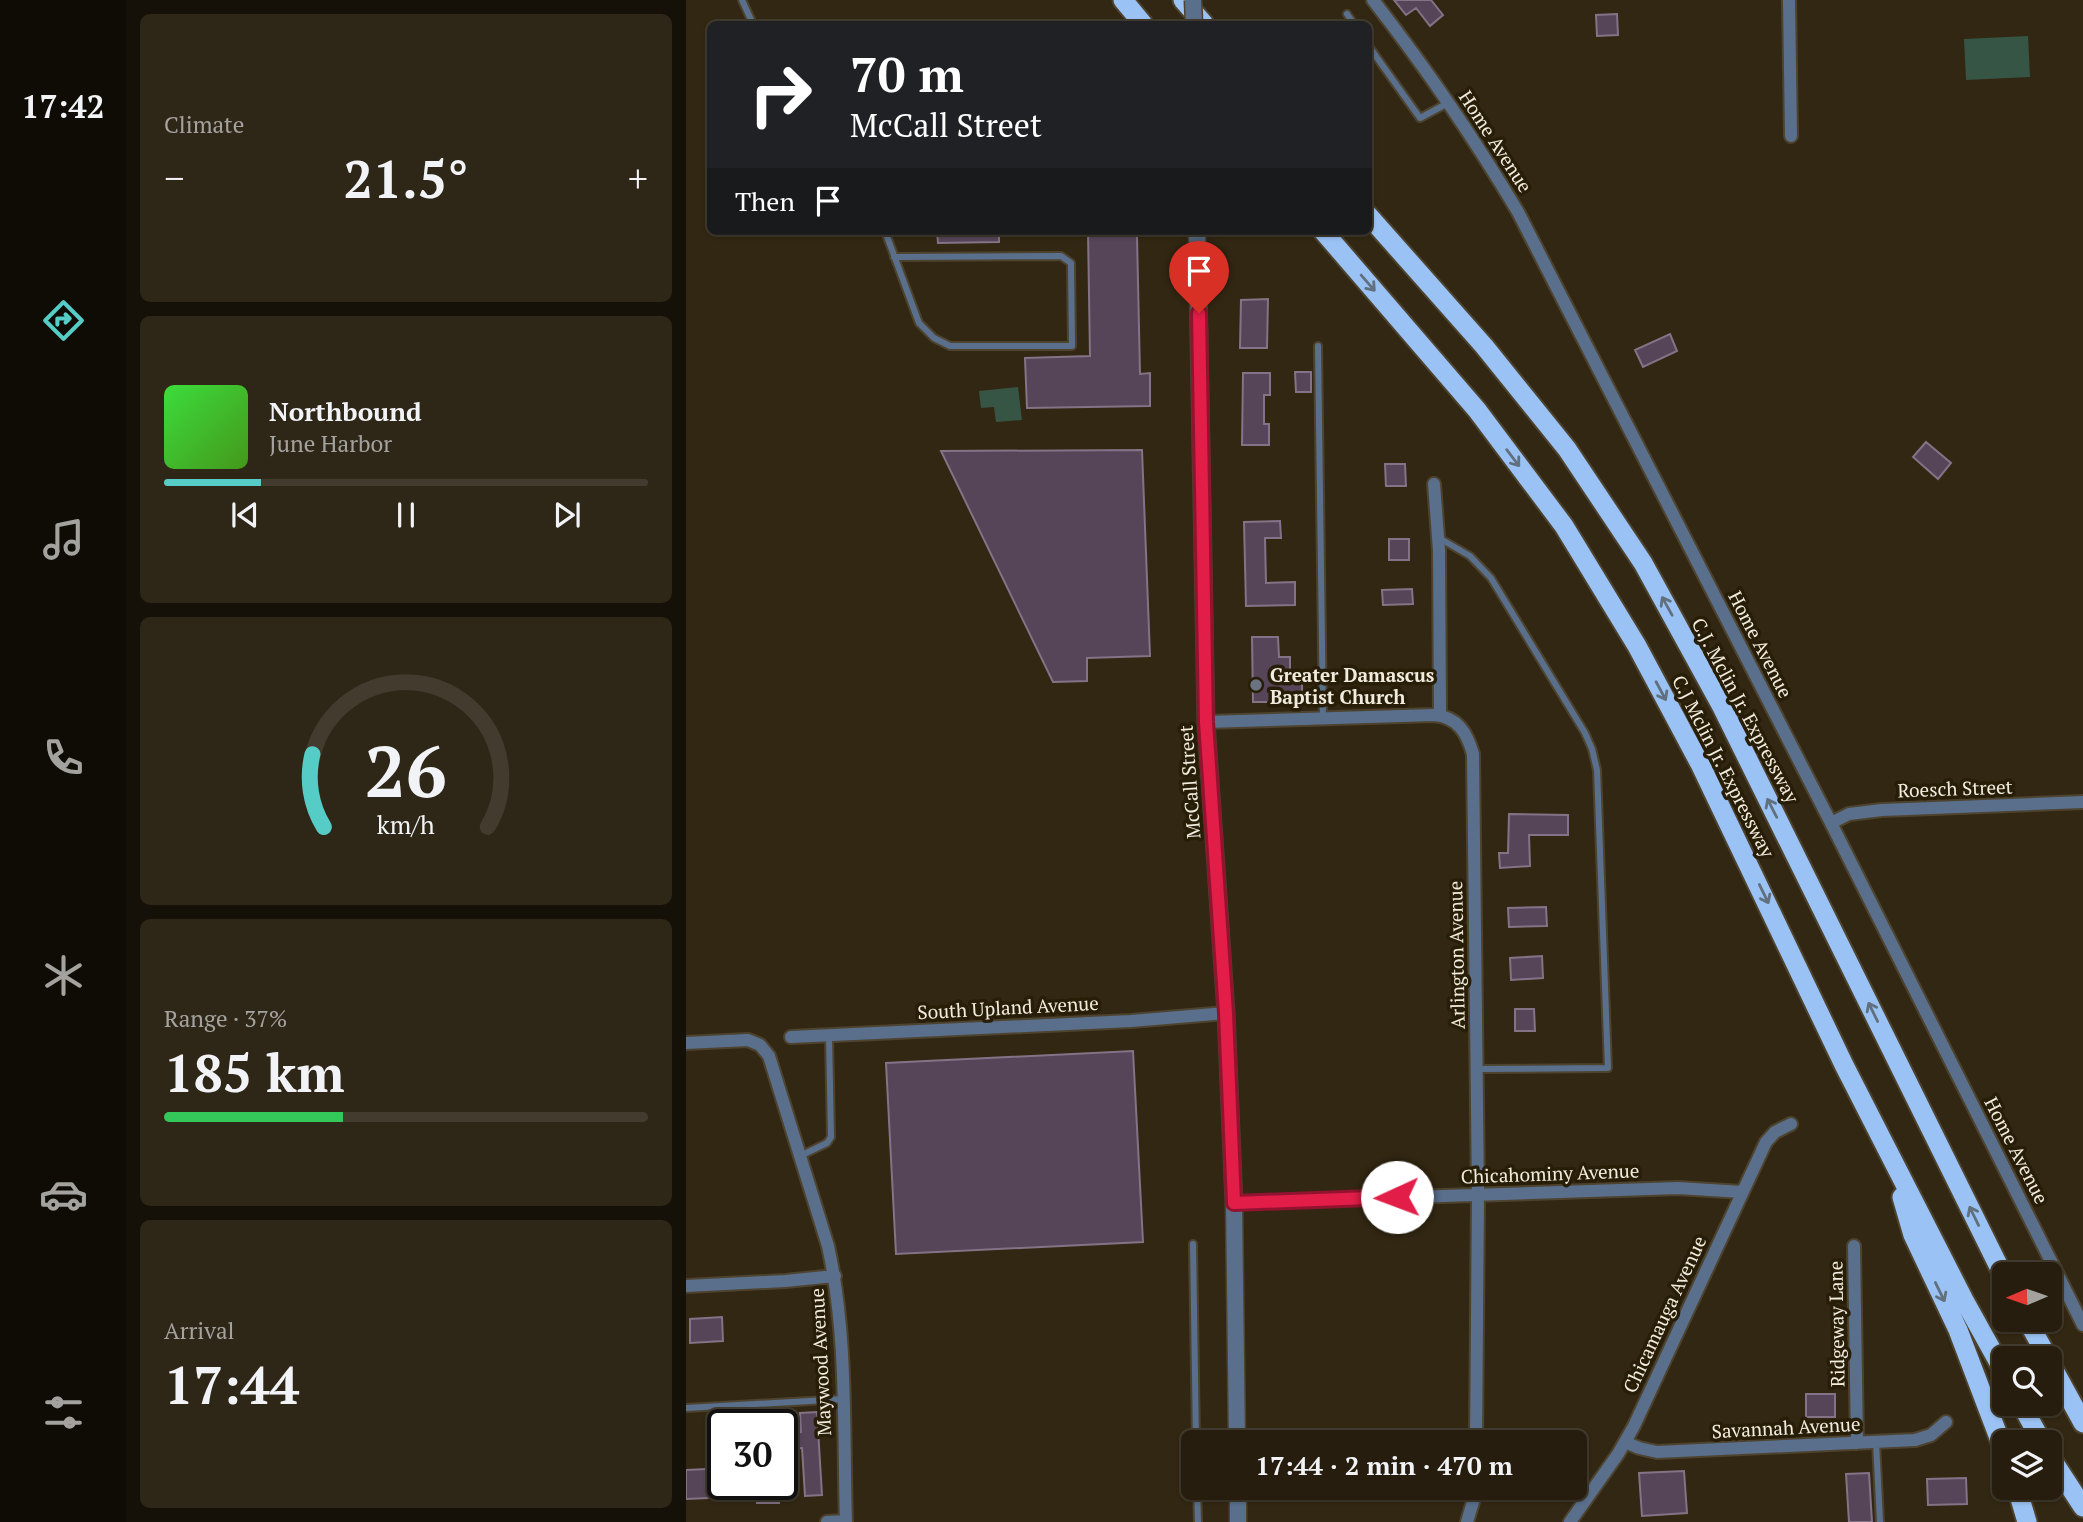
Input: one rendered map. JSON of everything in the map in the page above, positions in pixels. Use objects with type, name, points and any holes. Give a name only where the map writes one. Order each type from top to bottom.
[{"type":"highway","points":[[1123,0],[1140,21]]},
{"type":"highway","points":[[1183,0],[1202,21]]},
{"type":"highway","name":"C.J. Mclin Jr. Expressway","points":[[1372,220],[1484,346],[1567,449],[1643,563],[1722,707],[1997,1262]]},
{"type":"highway","name":"C.J Mclin Jr. Expressway","points":[[1327,235],[1478,410],[1564,526],[1637,646],[1700,764],[1818,1013],[1992,1350]]},
{"type":"highway","points":[[1892,1159],[1913,1235],[1958,1330],[1996,1430]]},
{"type":"highway","points":[[2062,1385],[2083,1423]]},
{"type":"highway","points":[[2062,1475],[2083,1507]]},
{"type":"highway","points":[[2021,1500],[2027,1522]]},
{"type":"street","points":[[1193,0],[1194,21]]},
{"type":"street","name":"Home Avenue","points":[[1373,0],[1421,61],[1492,168],[1524,224],[1832,823],[2083,1325]]},
{"type":"street","points":[[1789,0],[1791,136]]},
{"type":"street","name":"McCall Street","points":[[1197,235],[1206,722],[1226,1013],[1234,1203],[1237,1430]]},
{"type":"street","points":[[1206,722],[1440,715],[1438,538],[1434,484]]},
{"type":"street","name":"Arlington Avenue","points":[[1440,715],[1461,727],[1469,739],[1473,754],[1478,1194],[1476,1430]]},
{"type":"street","name":"Roesch Street","points":[[1832,823],[1849,814],[1882,810],[2083,802]]},
{"type":"street","name":"South Upland Avenue","points":[[791,1037],[1131,1021],[1226,1013]]},
{"type":"street","name":"Maywood Avenue","points":[[686,1044],[748,1040],[760,1045],[769,1056],[835,1276],[845,1399],[846,1521]]},
{"type":"street","name":"Chicamauga Avenue","points":[[1570,1522],[1625,1442],[1766,1142],[1776,1132],[1791,1124]]},
{"type":"street","name":"Chicahominy Avenue","points":[[1234,1203],[1678,1188],[1742,1192]]},
{"type":"street","name":"Ridgeway Lane","points":[[1854,1246],[1857,1443]]},
{"type":"street","points":[[686,1286],[835,1276]]},
{"type":"street","name":"Savannah Avenue","points":[[1625,1442],[1657,1452],[1876,1442],[1923,1438],[1931,1435],[1946,1422]]},
{"type":"street","points":[[1238,1500],[1238,1522]]},
{"type":"street","points":[[1467,1522],[1474,1500]]},
{"type":"street","points":[[827,1522],[846,1521]]},
{"type":"lane","points":[[742,0],[752,21]]},
{"type":"lane","points":[[1347,14],[1352,21]]},
{"type":"lane","points":[[1372,50],[1420,118],[1448,103]]},
{"type":"lane","points":[[886,235],[894,257],[919,323],[934,338],[950,346],[1072,346],[1071,263],[1060,256],[894,257]]},
{"type":"lane","points":[[1318,346],[1323,718]]},
{"type":"lane","points":[[1438,538],[1470,556],[1491,578],[1585,733],[1597,770],[1608,1068],[1477,1069]]},
{"type":"lane","points":[[800,1156],[827,1143],[831,1138],[829,1035]]},
{"type":"lane","points":[[1193,1244],[1196,1430]]},
{"type":"lane","points":[[686,1408],[845,1399]]},
{"type":"lane","points":[[1876,1442],[1880,1522]]},
{"type":"lane","points":[[1197,1500],[1198,1522]]},
{"type":"green space","points":[[2028,36],[2030,77],[1966,80],[1964,39]]},
{"type":"green space","points":[[1018,387],[1022,420],[996,422],[994,407],[981,408],[979,391]]},
{"type":"building","points":[[1394,0],[1431,0],[1443,15],[1430,26],[1416,8],[1406,15]]},
{"type":"building","points":[[1617,14],[1618,35],[1597,36],[1596,15]]},
{"type":"building","points":[[937,235],[999,235],[999,242],[938,243]]},
{"type":"building","points":[[1088,235],[1137,236],[1140,374],[1150,373],[1150,406],[1027,408],[1025,358],[1090,356]]},
{"type":"building","points":[[1268,299],[1267,348],[1240,348],[1241,300]]},
{"type":"building","points":[[1670,334],[1677,351],[1643,367],[1635,350]]},
{"type":"building","points":[[1295,372],[1311,372],[1311,392],[1296,392]]},
{"type":"building","points":[[1243,373],[1270,373],[1270,395],[1264,395],[1264,424],[1269,424],[1269,445],[1242,445]]},
{"type":"building","points":[[1926,442],[1951,463],[1938,479],[1913,457]]},
{"type":"building","points":[[1142,450],[1150,656],[1087,658],[1087,681],[1053,682],[941,451]]},
{"type":"building","points":[[1385,464],[1405,464],[1406,486],[1386,486]]},
{"type":"building","points":[[1280,521],[1281,538],[1265,538],[1266,583],[1295,582],[1295,605],[1246,606],[1244,522]]},
{"type":"building","points":[[1389,539],[1409,539],[1409,560],[1389,560]]},
{"type":"building","points":[[1412,589],[1413,604],[1383,605],[1382,590]]},
{"type":"building","points":[[1252,637],[1278,637],[1279,657],[1290,657],[1290,678],[1302,678],[1302,702],[1253,702]]},
{"type":"building","points":[[1509,814],[1568,815],[1568,835],[1529,835],[1530,866],[1500,868],[1499,853],[1508,853]]},
{"type":"building","points":[[1546,907],[1547,926],[1509,927],[1508,908]]},
{"type":"building","points":[[1542,956],[1543,978],[1511,980],[1510,958]]},
{"type":"building","points":[[1515,1009],[1534,1009],[1535,1031],[1515,1031]]},
{"type":"building","points":[[1133,1051],[1143,1242],[896,1254],[886,1063]]},
{"type":"building","points":[[722,1317],[723,1341],[690,1343],[690,1319]]},
{"type":"building","points":[[1806,1394],[1835,1394],[1835,1417],[1806,1417]]},
{"type":"building","points":[[817,1412],[822,1495],[805,1496],[802,1448],[798,1448],[800,1413]]},
{"type":"building","points":[[706,1469],[707,1498],[686,1499],[686,1470]]},
{"type":"building","points":[[1684,1471],[1687,1513],[1642,1516],[1639,1473]]},
{"type":"building","points":[[1869,1473],[1872,1522],[1849,1522],[1846,1474]]},
{"type":"building","points":[[1966,1478],[1967,1504],[1928,1505],[1927,1479]]},
{"type":"building","points":[[757,1500],[779,1500],[779,1503],[757,1503]]},
{"type":"place","name":"Greater Damascus Baptist Church","points":[[1256,685]]},
{"type":"route","points":[[1199,313],[1206,722],[1226,1013],[1234,1203],[1397,1197]]}]
